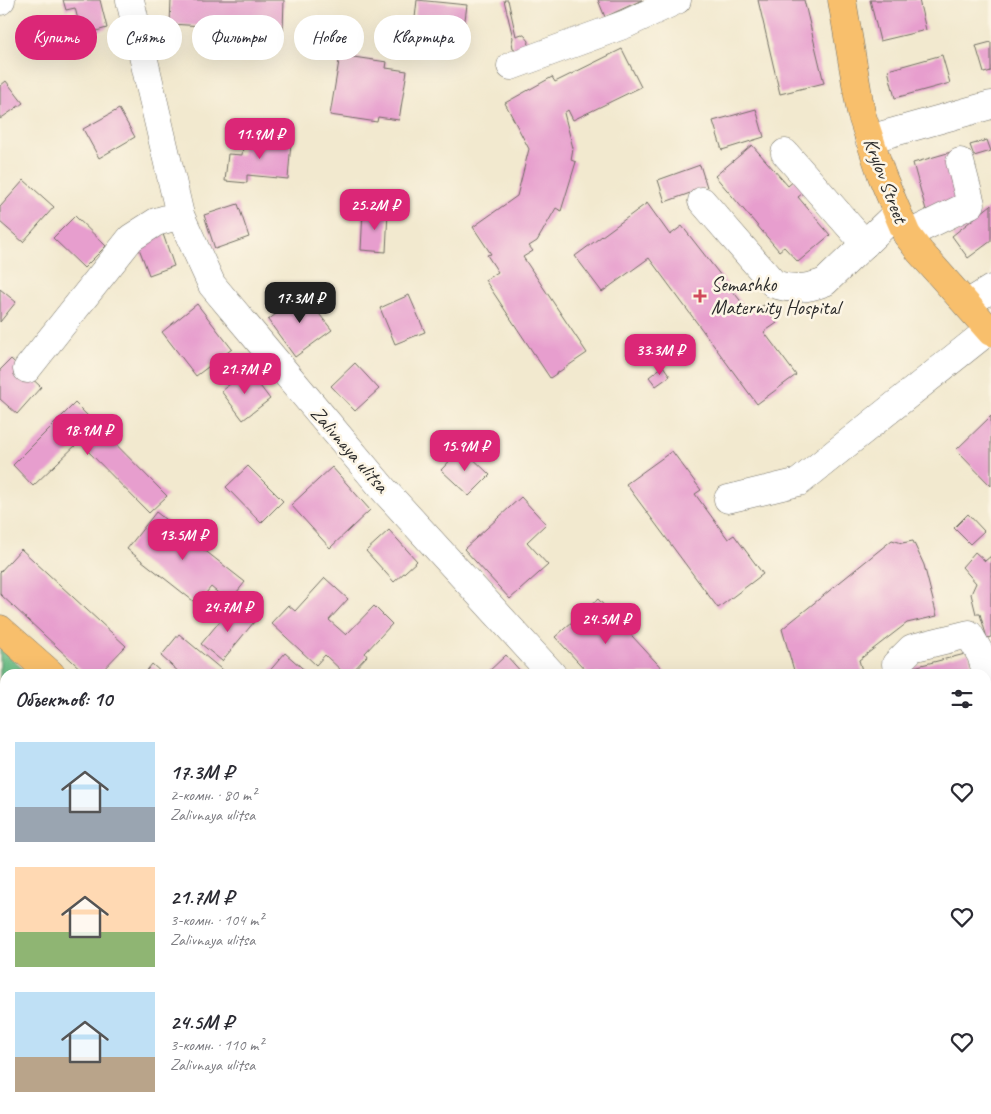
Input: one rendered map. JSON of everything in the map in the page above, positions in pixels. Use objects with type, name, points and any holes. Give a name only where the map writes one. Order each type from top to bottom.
[{"type":"main road","name":"Krylov Street","points":[[842,0],[862,113],[882,176],[902,224],[920,252],[990,331]]},
{"type":"main road","points":[[0,629],[45,669]]},
{"type":"street","name":"Zalivnaya ulitsa","points":[[130,0],[180,215],[212,285],[384,490],[547,669]]},
{"type":"street","points":[[511,66],[626,24],[677,0]]},
{"type":"street","points":[[869,139],[991,105]]},
{"type":"street","points":[[785,153],[865,244]]},
{"type":"street","points":[[702,201],[774,284],[800,289],[825,282],[865,244],[902,224],[971,204],[960,162]]},
{"type":"street","points":[[27,369],[131,238],[156,222],[180,215]]},
{"type":"street","points":[[966,304],[991,289]]},
{"type":"street","points":[[728,499],[799,482],[990,331]]},
{"type":"street","points":[[896,664],[912,648],[969,634],[981,655],[985,669]]},
{"type":"green space","points":[[0,648],[23,669],[0,669]]},
{"type":"building","points":[[63,0],[100,0],[107,28],[97,31],[97,15],[77,15],[75,8],[66,10]]},
{"type":"building","points":[[171,0],[284,0],[284,15],[192,15],[192,25],[182,25],[182,15],[170,15]]},
{"type":"building","points":[[417,0],[467,5],[466,15],[415,15]]},
{"type":"building","points":[[504,0],[508,0],[516,36],[522,34],[525,36],[529,41],[528,48],[518,51],[513,48],[513,38]]},
{"type":"building","points":[[598,0],[642,0],[605,17]]},
{"type":"building","points":[[758,0],[804,0],[824,83],[780,94]]},
{"type":"building","points":[[870,0],[919,0],[926,30],[880,41]]},
{"type":"building","points":[[991,42],[991,71],[984,73],[976,46]]},
{"type":"building","points":[[622,49],[641,87],[573,120],[568,110],[564,113],[573,148],[571,160],[576,162],[561,211],[556,208],[537,241],[529,246],[533,251],[523,257],[587,353],[550,378],[485,280],[498,272],[487,255],[491,254],[473,227],[517,196],[529,149],[505,103],[552,77],[555,82]]},
{"type":"building","points":[[942,55],[950,83],[895,98],[888,70]]},
{"type":"building","points":[[364,59],[387,62],[386,68],[407,71],[399,120],[378,117],[377,122],[330,115],[339,60]]},
{"type":"building","points":[[6,81],[23,103],[0,119],[0,86]]},
{"type":"building","points":[[119,109],[135,137],[99,158],[83,129]]},
{"type":"building","points":[[756,109],[764,137],[722,150],[713,121]]},
{"type":"building","points":[[244,137],[291,142],[288,179],[247,175],[247,183],[225,181],[228,154],[242,155]]},
{"type":"building","points":[[987,140],[991,151],[974,156],[970,145]]},
{"type":"building","points":[[752,145],[788,186],[797,178],[807,190],[798,197],[830,235],[798,262],[784,247],[779,251],[715,176]]},
{"type":"building","points":[[951,152],[964,199],[926,210],[913,163]]},
{"type":"building","points":[[700,165],[707,187],[665,202],[658,180]]},
{"type":"building","points":[[24,180],[54,207],[23,242],[0,222],[0,207]]},
{"type":"building","points":[[647,203],[670,235],[682,226],[750,313],[764,305],[777,323],[764,332],[796,375],[757,404],[649,258],[602,292],[575,256]]},
{"type":"building","points":[[238,204],[249,237],[215,249],[204,215]]},
{"type":"building","points":[[991,205],[991,241],[968,258],[952,236]]},
{"type":"building","points":[[363,210],[388,211],[386,252],[361,250]]},
{"type":"building","points":[[75,216],[106,246],[84,268],[53,238]]},
{"type":"building","points":[[163,234],[174,266],[149,275],[137,243]]},
{"type":"building","points":[[0,289],[16,302],[0,322]]},
{"type":"building","points":[[308,290],[320,307],[316,310],[332,330],[295,357],[268,320]]},
{"type":"building","points":[[409,295],[425,332],[395,344],[380,308]]},
{"type":"building","points":[[197,304],[232,349],[196,376],[162,332]]},
{"type":"building","points":[[11,359],[41,387],[17,414],[0,399],[0,370]]},
{"type":"building","points":[[355,363],[379,389],[355,411],[331,386]]},
{"type":"building","points":[[663,366],[670,376],[656,386],[649,377]]},
{"type":"building","points":[[248,370],[270,399],[243,420],[221,391]]},
{"type":"building","points":[[75,403],[167,496],[149,513],[79,442],[33,486],[13,465]]},
{"type":"building","points":[[991,416],[991,486],[956,450]]},
{"type":"building","points":[[462,448],[490,475],[469,496],[441,470]]},
{"type":"building","points":[[672,451],[701,490],[695,494],[728,539],[734,535],[763,574],[718,608],[626,484]]},
{"type":"building","points":[[248,466],[283,501],[261,523],[226,487]]},
{"type":"building","points":[[332,467],[370,510],[330,548],[291,505]]},
{"type":"building","points":[[521,497],[546,524],[527,542],[548,565],[510,599],[464,549]]},
{"type":"building","points":[[156,512],[245,582],[229,602],[211,587],[197,604],[127,549]]},
{"type":"building","points":[[968,514],[984,531],[970,544],[954,528]]},
{"type":"building","points":[[389,530],[417,561],[394,582],[366,551]]},
{"type":"building","points":[[892,540],[902,543],[913,541],[924,565],[937,616],[907,623],[859,660],[862,669],[794,669],[782,629]]},
{"type":"building","points":[[21,549],[126,646],[104,669],[81,669],[0,594],[0,572]]},
{"type":"building","points":[[975,552],[985,561],[991,556],[991,637],[987,638],[980,614],[976,614],[971,594],[976,583],[962,567]]},
{"type":"building","points":[[325,578],[348,599],[329,620],[346,635],[374,606],[392,624],[365,653],[367,656],[355,669],[340,669],[325,655],[316,665],[271,623],[288,605],[295,611]]},
{"type":"building","points":[[598,599],[662,669],[584,669],[555,637]]},
{"type":"building","points":[[234,604],[254,622],[222,661],[201,644]]},
{"type":"building","points":[[179,634],[221,669],[175,669],[161,656]]},
{"type":"building","points":[[285,653],[303,669],[271,669]]},
{"type":"building","points":[[969,653],[973,669],[906,669]]},
{"type":"building","points":[[506,655],[519,669],[491,669]]},
{"type":"building","points":[[152,664],[158,669],[148,669]]},
{"type":"place","name":"Semashko Maternity Hospital","points":[[700,296]]}]
